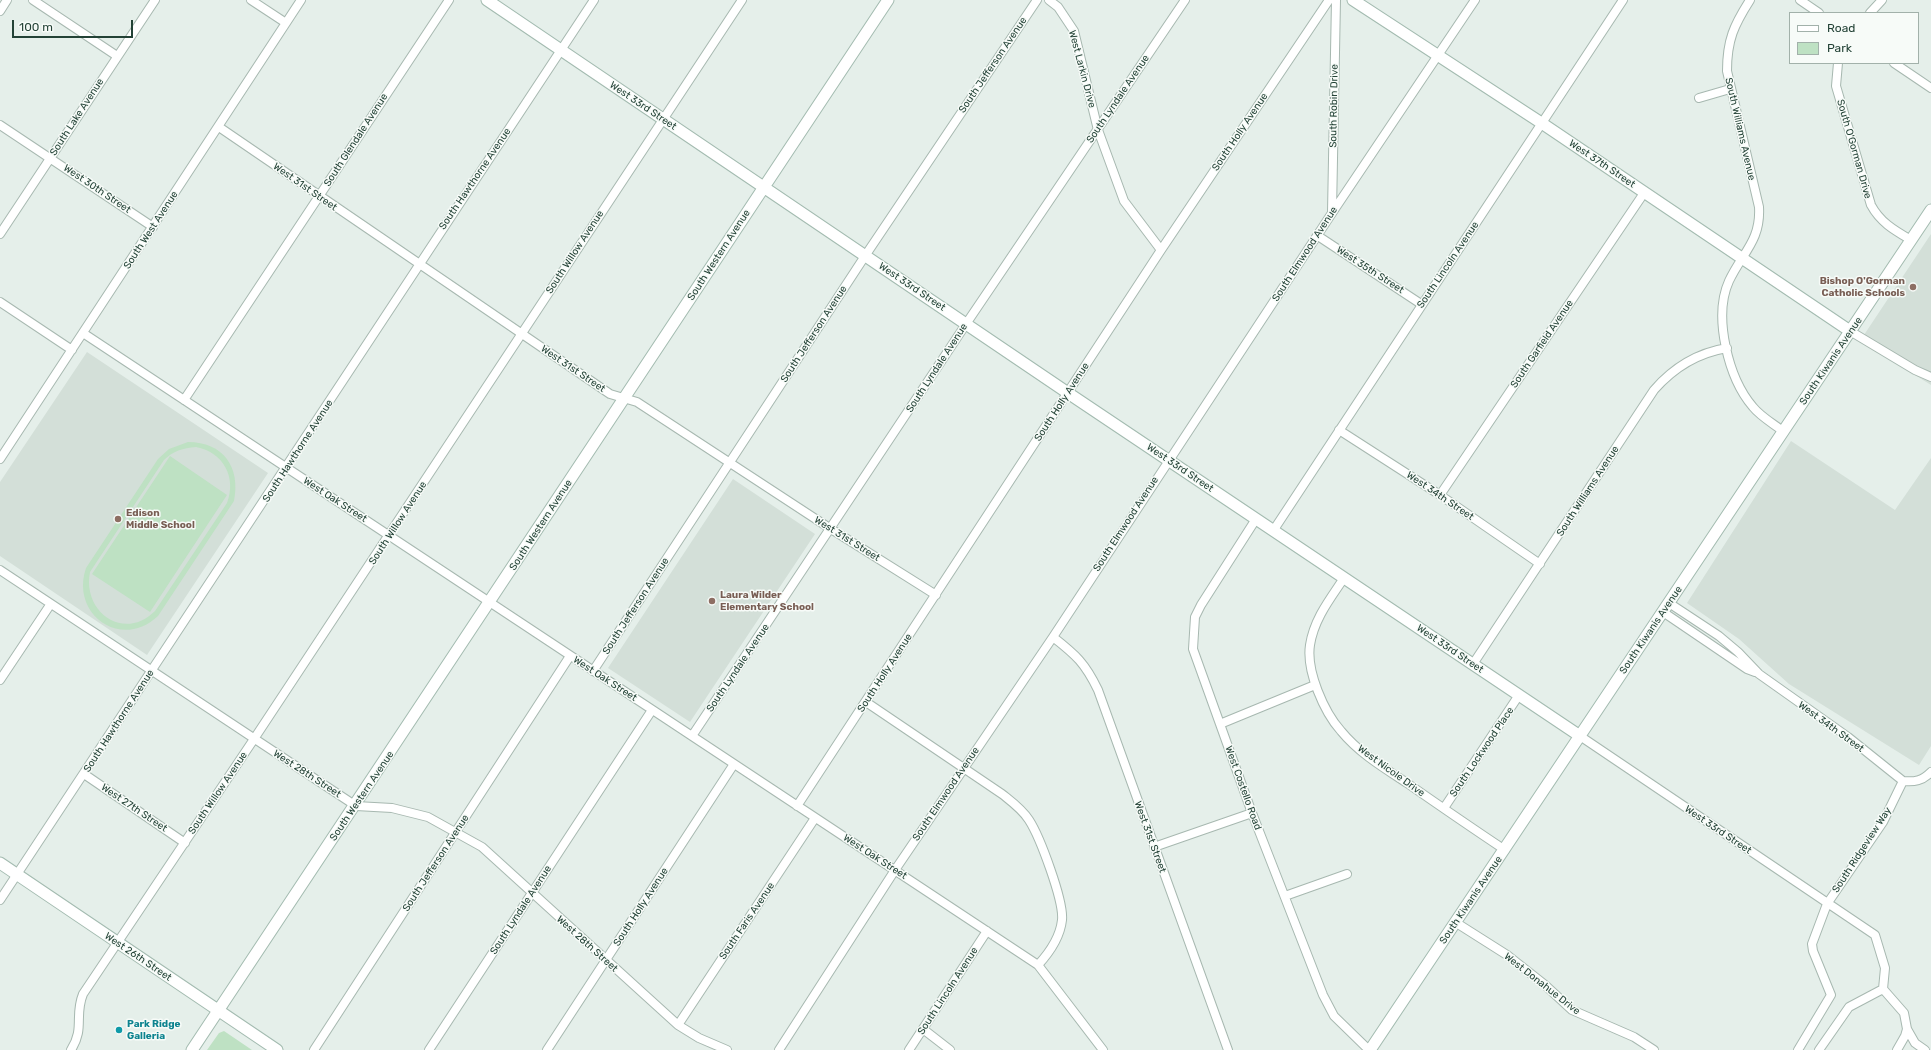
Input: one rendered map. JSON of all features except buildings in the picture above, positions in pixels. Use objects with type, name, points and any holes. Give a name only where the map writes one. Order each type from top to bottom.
[{"type":"street","points":[[0,11],[7,0]]},
{"type":"street","points":[[33,0],[117,56]]},
{"type":"street","name":"South Lake Avenue","points":[[0,234],[155,0]]},
{"type":"street","points":[[251,0],[286,23]]},
{"type":"street","name":"South West Avenue","points":[[0,459],[301,0]]},
{"type":"street","name":"South Glendale Avenue","points":[[184,400],[449,0]]},
{"type":"street","name":"West 33rd Street","points":[[487,0],[1068,393],[1474,664],[1875,935],[1885,968],[1883,989]]},
{"type":"street","name":"South Hawthorne Avenue","points":[[0,900],[18,875],[594,0]]},
{"type":"street","name":"South Willow Avenue","points":[[71,1050],[80,1032],[78,1005],[83,994],[389,536],[742,0]]},
{"type":"street","name":"South Western Avenue","points":[[192,1050],[356,806],[763,187],[888,0]]},
{"type":"street","name":"South Jefferson Avenue","points":[[593,671],[865,256],[1037,0]]},
{"type":"street","name":"West Larkin Drive","points":[[1049,0],[1058,7],[1074,31],[1098,130],[1124,201],[1161,250]]},
{"type":"street","name":"South Lyndale Avenue","points":[[692,736],[831,530],[966,324],[1185,0]]},
{"type":"street","name":"South Holly Avenue","points":[[797,806],[1161,250],[1329,0]]},
{"type":"street","name":"South Robin Drive","points":[[1332,213],[1336,0]]},
{"type":"street","name":"West 37th Street","points":[[1353,0],[1438,57],[1543,124],[1850,331]]},
{"type":"street","name":"South Elmwood Avenue","points":[[779,1050],[895,870],[1053,637],[1168,460],[1332,213],[1476,0]]},
{"type":"street","name":"South Lincoln Avenue","points":[[1273,531],[1421,304],[1543,124],[1623,0]]},
{"type":"street","name":"South Williams Avenue","points":[[1750,0],[1736,23],[1729,42],[1727,71],[1730,89],[1759,207],[1759,227],[1755,238],[1730,280],[1722,304],[1722,328],[1732,372],[1744,396],[1754,408],[1784,432]]},
{"type":"street","points":[[1800,0],[1818,12]]},
{"type":"street","points":[[1871,12],[1882,0]]},
{"type":"street","name":"South O'Gorman Drive","points":[[1838,64],[1836,86],[1870,205],[1886,226],[1911,240]]},
{"type":"street","points":[[1895,64],[1931,88]]},
{"type":"street","points":[[1699,98],[1730,89]]},
{"type":"street","name":"West 30th Street","points":[[0,125],[153,227]]},
{"type":"street","name":"West 31st Street","points":[[219,127],[610,394],[637,402],[831,530],[936,595]]},
{"type":"street","name":"South Garfield Avenue","points":[[1440,495],[1644,193]]},
{"type":"street","name":"South Kiwanis Avenue","points":[[1370,1050],[1931,210]]},
{"type":"street","name":"West 35th Street","points":[[1318,236],[1421,304]]},
{"type":"street","points":[[0,302],[72,350]]},
{"type":"street","points":[[1850,331],[1915,370],[1931,377]]},
{"type":"street","name":"West Oak Street","points":[[83,334],[1038,965],[1103,1050]]},
{"type":"street","name":"South Williams Avenue","points":[[1474,664],[1654,390],[1664,378],[1688,360],[1713,350],[1727,348]]},
{"type":"street","name":"West 34th Street","points":[[1339,430],[1440,495],[1540,564]]},
{"type":"street","name":"West Costello Road","points":[[1256,519],[1201,605],[1195,617],[1193,649],[1252,813],[1315,976],[1334,1016],[1370,1050]]},
{"type":"street","name":"West 28th Street","points":[[0,570],[50,605],[356,806],[392,808],[428,817],[482,847],[678,1025],[699,1038],[727,1050]]},
{"type":"street","name":"West Nicole Drive","points":[[1344,578],[1320,615],[1313,631],[1309,646],[1309,656],[1315,685],[1328,711],[1340,731],[1364,754],[1505,850]]},
{"type":"street","points":[[0,680],[50,605]]},
{"type":"street","name":"West 34th Street","points":[[1666,607],[1718,636],[1738,652],[1759,674],[1848,737],[1902,781]]},
{"type":"street","name":"West 31st Street","points":[[1053,637],[1081,660],[1093,679],[1228,1050]]},
{"type":"street","name":"South Jefferson Avenue","points":[[314,1050],[570,656]]},
{"type":"street","points":[[1220,724],[1315,685]]},
{"type":"street","name":"South Lockwood Place","points":[[1444,808],[1519,695]]},
{"type":"street","points":[[866,702],[1019,808],[1035,831],[1061,901],[1062,919],[1055,943],[1038,965]]},
{"type":"street","name":"South Lyndale Avenue","points":[[429,1050],[652,710]]},
{"type":"street","name":"South Holly Avenue","points":[[548,1050],[734,764]]},
{"type":"street","points":[[1902,781],[1914,782],[1922,780],[1931,772]]},
{"type":"street","name":"West 27th Street","points":[[84,774],[185,842]]},
{"type":"street","name":"South Ridgeview Way","points":[[1798,1050],[1831,995],[1814,956],[1812,944],[1827,904],[1883,822],[1902,781]]},
{"type":"street","points":[[1154,847],[1252,813]]},
{"type":"street","name":"South Faris Avenue","points":[[678,1025],[816,818]]},
{"type":"street","name":"West 26th Street","points":[[0,863],[276,1050]]},
{"type":"street","points":[[1285,896],[1348,874]]},
{"type":"street","name":"West Donahue Drive","points":[[1455,922],[1506,955],[1545,985],[1572,1010],[1634,1037],[1654,1050]]},
{"type":"street","name":"South Lincoln Avenue","points":[[909,1050],[987,931]]},
{"type":"street","points":[[1819,1050],[1850,1007],[1883,989],[1904,1013],[1907,1029],[1915,1043],[1925,1050]]},
{"type":"street","points":[[923,1029],[950,1050]]},
{"type":"street","points":[[1897,1050],[1905,1036],[1907,1029]]},
{"type":"shaded area","name":"Bishop O'Gorman Catholic Schools","points":[[1931,234],[1931,385],[1860,341]]},
{"type":"shaded area","name":"Edison Middle School","points":[[87,352],[268,473],[147,655],[0,556],[0,482]]},
{"type":"shaded area","points":[[1791,441],[1895,510],[1931,458],[1931,746],[1919,765],[1789,684],[1739,639],[1687,603]]},
{"type":"shaded area","name":"Laura Wilder Elementary School","points":[[733,479],[815,534],[690,722],[608,668]]},
{"type":"green space","points":[[188,442],[211,446],[220,452],[232,467],[235,477],[234,501],[158,616],[144,626],[129,630],[115,628],[102,622],[92,613],[85,600],[83,585],[86,568],[158,459],[169,449]],"holes":[[[196,447],[214,454],[220,460],[229,475],[230,493],[227,503],[155,611],[143,620],[131,624],[119,623],[108,618],[99,610],[92,599],[89,586],[90,572],[164,460],[171,454],[187,448]]]},
{"type":"green space","points":[[170,456],[227,495],[150,612],[92,574]]},
{"type":"green space","points":[[224,1031],[252,1050],[207,1050],[219,1033]]},
{"type":"place","name":"Bishop O'Gorman Catholic Schools","points":[[1913,287]]},
{"type":"place","name":"Edison Middle School","points":[[118,519]]},
{"type":"place","name":"Laura Wilder Elementary School","points":[[712,601]]},
{"type":"place","name":"Park Ridge Galleria","points":[[119,1030]]}]
